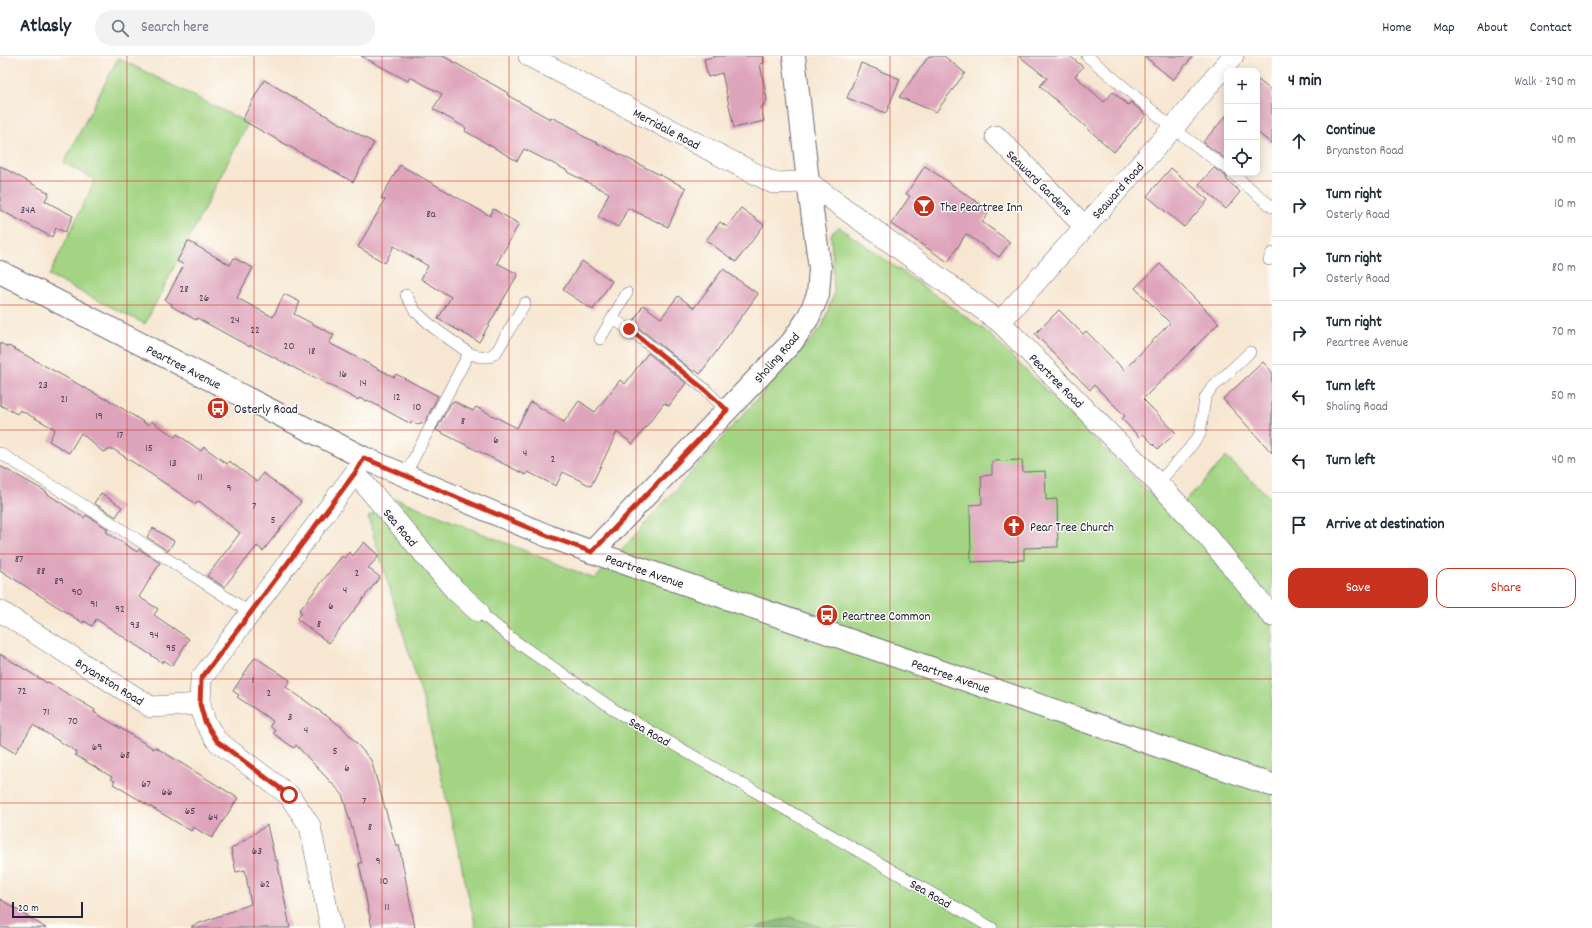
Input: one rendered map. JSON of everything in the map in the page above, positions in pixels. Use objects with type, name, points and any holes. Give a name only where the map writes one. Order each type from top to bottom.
[{"type":"street","name":"Merridale Road","points":[[530,56],[773,183],[808,182]]},
{"type":"street","name":"Sholing Road","points":[[592,552],[792,342],[808,318],[818,295],[820,268],[808,182],[794,56]]},
{"type":"street","name":"Seaward Road","points":[[1000,322],[1173,128],[1233,56]]},
{"type":"street","name":"Seaward Gardens","points":[[996,136],[1085,226]]},
{"type":"street","name":"Peartree Road","points":[[808,182],[1000,322],[1158,483],[1208,537],[1272,616]]},
{"type":"street","name":"Peartree Avenue","points":[[0,272],[360,465],[405,475],[548,536],[592,552],[1272,785]]},
{"type":"street","name":"Sea Road","points":[[360,465],[455,590],[478,611]]},
{"type":"street","points":[[331,928],[310,826],[289,795],[217,741],[205,722],[200,704],[201,679],[360,465]]},
{"type":"street","name":"Bryanston Road","points":[[0,611],[151,707],[200,704]]},
{"type":"lane","points":[[1087,56],[1173,128],[1224,167]]},
{"type":"lane","points":[[1236,176],[1272,207]]},
{"type":"lane","points":[[600,339],[627,293]]},
{"type":"lane","points":[[406,294],[415,311],[434,328],[469,353],[480,357],[489,357],[497,351],[526,303]]},
{"type":"lane","points":[[613,319],[629,329],[699,385],[727,410]]},
{"type":"lane","points":[[1158,483],[1188,450],[1200,434],[1205,398],[1211,389],[1250,352]]},
{"type":"lane","points":[[405,475],[469,353]]},
{"type":"lane","points":[[0,453],[101,516],[250,613]]},
{"type":"lane","name":"Sea Road","points":[[478,611],[515,641],[619,713],[992,928]]},
{"type":"green space","points":[[118,58],[248,123],[145,324],[49,276],[95,180],[64,163]]},
{"type":"green space","points":[[839,227],[986,331],[1172,515],[1226,457],[1272,499],[1272,928],[476,928],[425,706],[368,517],[397,499],[595,579],[822,327],[834,293],[831,234]]},
{"type":"green space","points":[[791,917],[823,928],[758,928],[760,926]]},
{"type":"building","points":[[361,56],[443,56],[550,119],[551,117],[579,131],[577,133],[686,188],[668,227],[628,208],[618,227],[598,217],[609,193],[524,149],[517,161],[465,131],[466,128],[433,109],[442,94],[410,77],[408,81]]},
{"type":"building","points":[[717,56],[763,56],[764,63],[760,64],[767,100],[761,108],[764,121],[734,128],[722,73],[708,77],[704,59]]},
{"type":"building","points":[[929,56],[944,56],[965,73],[936,112],[899,97]]},
{"type":"building","points":[[1019,56],[1070,56],[1083,67],[1075,76],[1104,102],[1113,92],[1128,105],[1131,102],[1146,115],[1114,152],[1040,86],[1047,78]]},
{"type":"building","points":[[1144,56],[1193,56],[1173,80]]},
{"type":"building","points":[[861,63],[900,79],[886,113],[847,98]]},
{"type":"building","points":[[264,80],[374,143],[353,182],[242,120]]},
{"type":"building","points":[[1260,81],[1272,91],[1272,144],[1260,134]]},
{"type":"building","points":[[1224,118],[1224,158],[1203,142]]},
{"type":"building","points":[[400,165],[490,216],[493,209],[519,224],[497,263],[518,274],[479,342],[438,319],[451,297],[421,279],[428,266],[394,246],[385,263],[358,247],[385,200],[381,198]]},
{"type":"building","points":[[0,166],[49,193],[45,201],[73,216],[65,232],[56,228],[52,237],[0,210]]},
{"type":"building","name":"The Peartree Inn","points":[[925,166],[990,211],[982,222],[1010,242],[999,257],[966,234],[948,262],[891,224],[910,196],[906,194]]},
{"type":"building","points":[[1171,168],[1208,200],[1184,227],[1147,196]]},
{"type":"building","points":[[1214,168],[1226,176],[1227,180],[1240,192],[1226,209],[1199,184]]},
{"type":"building","points":[[741,208],[764,225],[736,262],[706,240],[720,222],[727,227]]},
{"type":"building","points":[[188,241],[230,265],[234,258],[253,268],[237,298],[273,317],[284,294],[300,302],[294,314],[334,335],[329,343],[394,377],[396,374],[438,396],[424,424],[421,422],[419,425],[412,421],[411,424],[367,400],[366,401],[359,398],[358,400],[250,345],[250,347],[197,318],[196,320],[171,306],[172,304],[165,300],[184,265],[177,261]]},
{"type":"building","points":[[582,261],[612,281],[593,310],[563,290]]},
{"type":"building","points":[[1160,264],[1219,323],[1143,399],[1176,433],[1158,449],[1143,434],[1139,437],[1122,419],[1125,416],[1094,385],[1090,390],[1035,334],[1059,310],[1083,334],[1086,331],[1124,370],[1170,323],[1135,288]]},
{"type":"building","points":[[723,269],[758,294],[700,374],[695,370],[694,372],[633,323],[643,305],[661,318],[678,296],[694,308]]},
{"type":"building","points":[[0,343],[8,347],[9,346],[105,399],[106,398],[148,425],[151,421],[175,437],[177,434],[201,451],[204,447],[227,464],[229,461],[257,482],[263,473],[301,502],[263,551],[257,546],[224,587],[207,576],[240,533],[199,501],[196,504],[113,449],[103,452],[81,433],[69,453],[49,441],[55,429],[20,410],[17,414],[0,405]]},
{"type":"building","points":[[648,353],[686,383],[669,406],[664,403],[633,444],[617,432],[591,486],[563,472],[556,486],[528,472],[526,475],[436,430],[453,401],[473,411],[476,407],[517,428],[531,402],[564,422],[579,401],[595,412],[620,380],[625,384]]},
{"type":"building","points":[[1263,362],[1272,372],[1272,453],[1223,399]]},
{"type":"building","name":"Pear Tree Church","points":[[1022,460],[1023,472],[1045,471],[1046,500],[1057,499],[1058,547],[1024,548],[1024,560],[971,562],[970,505],[982,504],[981,476],[992,475],[992,461]]},
{"type":"building","points":[[0,466],[47,492],[46,493],[84,518],[86,515],[108,529],[106,532],[137,552],[139,549],[160,563],[139,597],[158,609],[154,615],[189,639],[172,666],[164,660],[163,663],[96,619],[92,626],[84,621],[83,623],[0,570]]},
{"type":"building","points":[[101,493],[122,507],[116,517],[94,503]]},
{"type":"building","points":[[153,528],[174,541],[168,551],[147,537]]},
{"type":"building","points":[[364,542],[379,556],[368,568],[380,577],[329,643],[297,619],[302,613],[299,611],[342,556],[344,558],[349,552],[353,556]]},
{"type":"building","points":[[0,654],[95,710],[94,712],[154,749],[155,747],[238,798],[212,838],[193,827],[191,831],[113,784],[115,781],[111,779],[112,777],[75,755],[77,752],[33,725],[15,753],[0,744]]},
{"type":"building","points":[[255,657],[290,680],[286,687],[342,727],[371,760],[396,846],[399,845],[415,928],[372,928],[359,863],[362,863],[342,794],[296,745],[294,748],[273,733],[275,731],[270,726],[273,721],[237,697],[239,695],[233,691]]},
{"type":"building","points":[[267,825],[275,860],[277,860],[290,928],[192,928],[192,926],[251,904],[245,870],[236,872],[231,849]]},
{"type":"building","points":[[0,899],[46,928],[0,928]]},
{"type":"place","name":"The Peartree Inn","points":[[924,206]]},
{"type":"place","name":"Osterly Road","points":[[218,408]]},
{"type":"place","name":"Pear Tree Church","points":[[1014,526]]},
{"type":"place","name":"Peartree Common","points":[[827,615]]},
{"type":"route","points":[[289,795],[217,741],[205,722],[200,704],[201,679],[355,473],[364,458],[548,536],[592,552],[727,410],[705,390],[629,329]]}]
